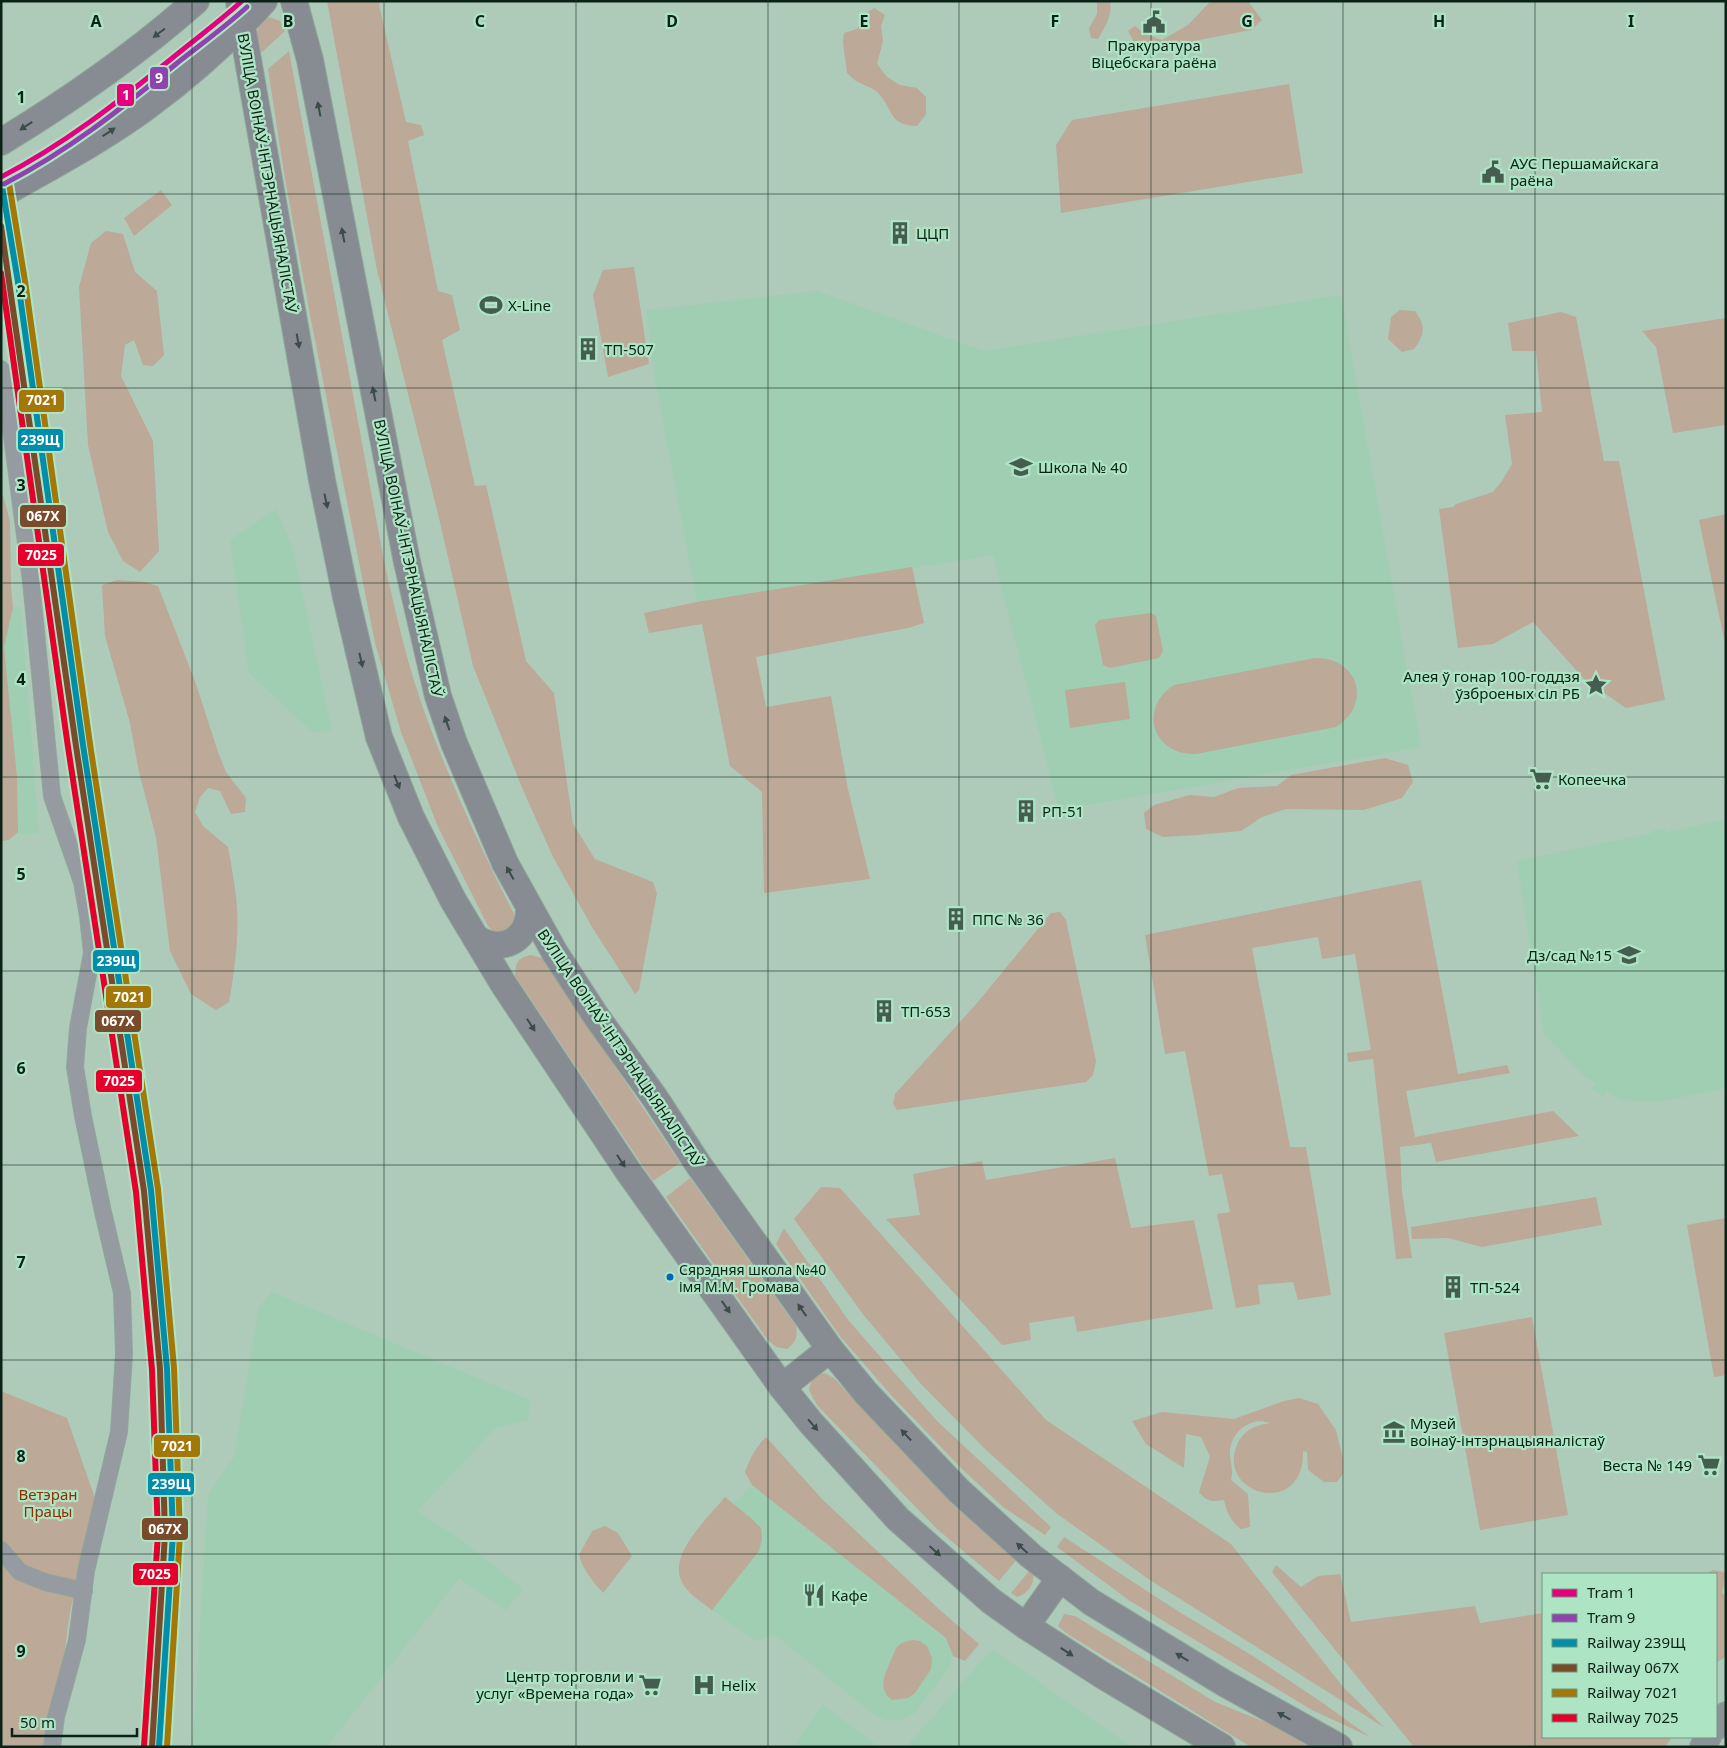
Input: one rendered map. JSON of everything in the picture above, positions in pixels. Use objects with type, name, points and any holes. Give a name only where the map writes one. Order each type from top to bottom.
[{"type":"main road","points":[[1,142],[78,94],[165,28],[196,1]]},
{"type":"main road","points":[[1,195],[90,144],[145,108],[240,14],[264,1]]},
{"type":"main road","name":"ВУЛІЦА ВОІНАЎ-ІНТЭРНАЦЫЯНАЛІСТАЎ","points":[[294,1],[310,60],[407,562],[438,696],[454,742],[504,863],[555,954],[698,1164],[830,1349],[866,1393],[959,1491],[1031,1556],[1091,1602],[1224,1683],[1339,1747]]},
{"type":"main road","name":"ВУЛІЦА ВОІНАЎ-ІНТЭРНАЦЫЯНАЛІСТАЎ","points":[[240,14],[322,480],[346,597],[379,737],[411,817],[453,900],[504,985],[628,1172],[782,1387],[811,1423],[898,1518],[974,1588],[1026,1626],[1102,1675],[1222,1747]]},
{"type":"main road","points":[[476,938],[482,942],[497,946],[511,942],[524,931],[530,916],[529,907]]},
{"type":"main road","points":[[504,985],[504,977],[509,962],[520,951],[534,947],[548,950],[555,954]]},
{"type":"main road","points":[[782,1387],[830,1349]]},
{"type":"main road","points":[[1026,1626],[1060,1578]]},
{"type":"street","points":[[1,369],[5,383],[30,581],[52,796],[82,882],[92,953],[78,1028],[76,1067],[91,1154],[122,1293],[124,1354],[119,1432],[86,1571],[77,1640],[56,1716],[52,1747]]},
{"type":"street","points":[[1,1550],[20,1572],[45,1582],[84,1591]]},
{"type":"shaded area","name":"Школа № 40","points":[[817,291],[984,351],[1341,295],[1421,747],[1059,810],[993,555],[697,602],[655,379],[646,310]]},
{"type":"shaded area","points":[[276,509],[293,549],[332,731],[312,732],[249,673],[230,540]]},
{"type":"shaded area","points":[[3,607],[21,607],[39,833],[12,835]]},
{"type":"shaded area","name":"Дз/сад №15","points":[[1726,819],[1726,1088],[1658,1102],[1621,1100],[1607,1091],[1603,1096],[1592,1089],[1596,1083],[1583,1075],[1544,1034],[1517,861],[1652,833],[1652,831],[1665,829],[1666,832]]},
{"type":"shaded area","points":[[272,1292],[530,1400],[528,1420],[496,1428],[417,1511],[459,1538],[523,1589],[506,1610],[459,1578],[327,1747],[191,1747],[195,1712],[208,1495],[234,1457],[259,1307]]},
{"type":"shaded area","points":[[752,1485],[946,1638],[953,1656],[949,1667],[915,1713],[903,1719],[887,1721],[873,1714],[775,1635],[756,1641],[712,1610],[759,1551],[760,1528],[734,1504]]},
{"type":"shaded area","points":[[992,1649],[1132,1747],[906,1747]]},
{"type":"shaded area","points":[[823,1705],[879,1747],[793,1747]]},
{"type":"green space","points":[[327,1],[380,1],[379,5],[406,122],[421,125],[424,135],[408,141],[438,291],[452,295],[460,330],[442,340],[475,486],[486,485],[526,661],[554,693],[573,824],[595,859],[653,882],[657,893],[639,990],[635,994],[592,927],[553,857],[523,790],[473,666],[439,518],[377,270]]},
{"type":"green space","points":[[1097,1],[1110,1],[1111,6],[1108,21],[1098,39],[1091,38],[1089,28],[1097,14]]},
{"type":"green space","points":[[1214,1],[1248,1],[1262,20],[1251,30],[1147,50],[1136,46],[1128,31],[1135,26],[1145,34],[1162,40],[1188,25],[1209,3]]},
{"type":"green space","points":[[874,8],[885,15],[881,26],[883,41],[877,64],[887,77],[900,85],[917,88],[926,97],[926,114],[917,126],[907,125],[896,120],[878,93],[872,88],[856,81],[847,73],[843,43],[844,33],[857,29],[862,16]]},
{"type":"green space","points":[[269,17],[280,21],[285,31],[261,53],[258,28]]},
{"type":"green space","points":[[289,51],[393,601],[414,680],[427,719],[468,818],[514,914],[515,928],[496,935],[488,926],[438,827],[401,732],[375,643],[312,325],[285,179],[268,69]]},
{"type":"green space","points":[[1289,84],[1303,173],[1061,213],[1056,145],[1072,120]]},
{"type":"green space","points":[[161,190],[172,205],[134,236],[124,218]]},
{"type":"green space","points":[[106,231],[123,234],[135,272],[157,291],[164,355],[153,366],[143,365],[134,340],[125,345],[121,376],[153,441],[159,551],[140,572],[123,561],[108,532],[88,445],[79,287],[91,243]]},
{"type":"green space","points":[[634,267],[649,364],[608,377],[593,295],[603,270]]},
{"type":"green space","points":[[1400,310],[1415,311],[1421,321],[1423,330],[1414,349],[1402,352],[1388,339],[1391,317]]},
{"type":"green space","points":[[1561,312],[1576,317],[1604,461],[1619,461],[1665,700],[1626,708],[1584,679],[1533,622],[1493,644],[1458,648],[1439,509],[1453,507],[1456,504],[1493,492],[1512,464],[1505,415],[1542,412],[1536,351],[1512,351],[1508,323]]},
{"type":"green space","points":[[1726,318],[1726,425],[1673,433],[1656,347],[1642,331]]},
{"type":"green space","points":[[1,495],[3,495],[10,521],[13,607],[4,647],[17,777],[18,832],[9,840],[1,841]]},
{"type":"green space","points":[[1726,514],[1726,648],[1699,520]]},
{"type":"green space","points":[[912,567],[924,623],[908,628],[756,657],[766,707],[831,696],[848,789],[870,879],[764,893],[762,792],[730,766],[702,624],[649,633],[644,613],[697,602]]},
{"type":"green space","points":[[117,580],[145,582],[158,586],[196,684],[226,772],[246,798],[245,812],[231,814],[220,791],[208,788],[200,797],[195,812],[203,826],[228,847],[236,897],[237,936],[229,1002],[216,1010],[191,994],[170,951],[156,837],[139,772],[130,723],[105,636],[102,585]]},
{"type":"green space","points":[[1151,613],[1156,616],[1163,651],[1159,658],[1110,668],[1103,665],[1095,625],[1099,620]]},
{"type":"green space","points":[[1315,658],[1330,660],[1342,665],[1350,673],[1356,684],[1357,695],[1354,706],[1347,717],[1336,727],[1196,754],[1181,752],[1169,747],[1160,739],[1155,728],[1156,706],[1163,695],[1174,685]]},
{"type":"green space","points":[[1125,682],[1130,719],[1070,728],[1065,690]]},
{"type":"green space","points":[[1385,758],[1408,765],[1413,782],[1402,798],[1364,810],[1286,809],[1262,817],[1241,831],[1197,835],[1163,837],[1146,829],[1144,813],[1154,805],[1190,795],[1214,797],[1238,788],[1277,786],[1291,775]]},
{"type":"green space","points":[[1421,880],[1458,1074],[1507,1065],[1510,1073],[1406,1091],[1415,1137],[1553,1111],[1579,1136],[1436,1162],[1431,1143],[1400,1147],[1402,1191],[1412,1258],[1396,1259],[1373,1059],[1348,1062],[1347,1053],[1371,1050],[1355,954],[1322,959],[1318,937],[1252,948],[1290,1147],[1306,1147],[1331,1295],[1298,1300],[1293,1282],[1258,1285],[1260,1304],[1236,1308],[1217,1214],[1230,1212],[1222,1174],[1209,1176],[1185,1051],[1165,1054],[1145,935]]},
{"type":"green space","points":[[1060,912],[1066,920],[1096,1061],[1093,1075],[1086,1082],[897,1110],[893,1104],[895,1094],[977,1003],[1051,913]]},
{"type":"green space","points":[[531,955],[542,958],[680,1163],[653,1181],[515,976],[518,961]]},
{"type":"green space","points":[[1115,1158],[1131,1228],[1194,1220],[1213,1309],[1077,1332],[1074,1316],[1029,1323],[1031,1340],[1002,1345],[886,1219],[920,1215],[913,1174],[982,1161],[986,1180]]},
{"type":"green space","points":[[690,1178],[796,1326],[796,1339],[787,1349],[776,1347],[767,1339],[666,1197]]},
{"type":"green space","points":[[821,1187],[840,1188],[1046,1420],[1231,1544],[1343,1687],[1385,1728],[1150,1580],[1056,1513],[986,1450],[921,1384],[862,1313],[794,1219]]},
{"type":"green space","points":[[1596,1197],[1602,1225],[1482,1247],[1448,1238],[1412,1239],[1411,1227]]},
{"type":"green space","points":[[1726,1218],[1726,1375],[1714,1377],[1687,1225]]},
{"type":"green space","points":[[784,1228],[849,1321],[938,1422],[1051,1527],[1045,1535],[1003,1507],[962,1469],[891,1395],[839,1335],[776,1244]]},
{"type":"green space","points":[[1532,1317],[1568,1515],[1480,1530],[1444,1333]]},
{"type":"green space","points":[[824,1373],[834,1378],[953,1505],[1018,1558],[999,1581],[937,1529],[817,1405],[809,1390],[814,1379]]},
{"type":"green space","name":"Ветэран Працы","points":[[1,1391],[67,1418],[96,1501],[70,1612],[52,1747],[1,1747]]},
{"type":"green space","points":[[1299,1398],[1318,1404],[1336,1430],[1343,1459],[1343,1474],[1337,1482],[1324,1482],[1308,1470],[1307,1452],[1303,1451],[1300,1472],[1291,1486],[1277,1492],[1263,1492],[1249,1487],[1239,1477],[1234,1462],[1237,1445],[1250,1429],[1270,1423],[1257,1421],[1244,1426],[1235,1436],[1230,1449],[1231,1480],[1248,1494],[1250,1527],[1241,1529],[1230,1516],[1224,1500],[1210,1500],[1199,1492],[1210,1457],[1201,1437],[1186,1434],[1184,1468],[1146,1444],[1132,1421],[1162,1412],[1234,1419],[1284,1401]]},
{"type":"green space","points":[[766,1437],[823,1500],[941,1611],[979,1644],[965,1661],[953,1656],[946,1638],[752,1485],[745,1472],[754,1453]]},
{"type":"green space","points":[[725,1497],[761,1528],[762,1539],[759,1551],[712,1610],[683,1585],[679,1570],[685,1547]]},
{"type":"green space","points":[[605,1526],[618,1533],[632,1556],[603,1593],[586,1571],[579,1555],[592,1531]]},
{"type":"green space","points":[[1064,1537],[1181,1613],[1253,1656],[1370,1737],[1312,1710],[1130,1601],[1057,1547]]},
{"type":"green space","points":[[1276,1565],[1301,1587],[1318,1576],[1340,1574],[1351,1622],[1475,1606],[1480,1623],[1542,1613],[1542,1738],[1671,1738],[1665,1747],[1414,1747],[1272,1572]]},
{"type":"green space","points":[[1030,1570],[1034,1573],[1033,1582],[1025,1593],[1017,1597],[1011,1593]]},
{"type":"green space","points":[[1713,1570],[1724,1572],[1726,1575],[1722,1593],[1726,1596],[1726,1657],[1717,1662],[1717,1573],[1708,1573]]},
{"type":"green space","points":[[1064,1614],[1075,1616],[1215,1702],[1275,1726],[1309,1747],[1251,1747],[1066,1633],[1058,1626]]},
{"type":"green space","points":[[913,1640],[920,1641],[927,1646],[932,1658],[931,1669],[915,1693],[908,1698],[892,1700],[887,1696],[884,1686],[887,1671],[898,1646]]},
{"type":"tram line","name":"1","points":[[1,177],[24,165],[89,123],[242,1]]},
{"type":"tram line","name":"9","points":[[4,184],[50,158],[93,128],[135,97],[247,7]]},
{"type":"rail line","name":"7021","points":[[8,177],[25,281],[90,744],[158,1189],[174,1368],[180,1534],[167,1747]]},
{"type":"rail line","name":"239Щ","points":[[1,180],[18,282],[83,745],[151,1190],[167,1369],[173,1534],[159,1747]]},
{"type":"rail line","name":"067Х","points":[[1,226],[76,746],[144,1191],[160,1369],[165,1534],[152,1747]]},
{"type":"rail line","name":"7025","points":[[1,273],[68,747],[136,1192],[152,1370],[158,1534],[144,1746]]},
{"type":"place","name":"Пракуратура Віцебскага раёна","points":[[1154,22]]},
{"type":"place","name":"АУС Першамайскага раёна","points":[[1493,172]]},
{"type":"place","name":"ЦЦП","points":[[900,233]]},
{"type":"place","name":"X-Line","points":[[491,305]]},
{"type":"place","name":"ТП-507","points":[[588,349]]},
{"type":"place","name":"Школа № 40","points":[[1021,467]]},
{"type":"place","name":"Алея ў гонар 100-годдзя ўзброеных сіл РБ","points":[[1596,685]]},
{"type":"place","name":"Копеечка","points":[[1541,779]]},
{"type":"place","name":"РП-51","points":[[1026,811]]},
{"type":"place","name":"ППС № 36","points":[[956,919]]},
{"type":"place","name":"Дз/сад №15","points":[[1629,955]]},
{"type":"place","name":"ТП-653","points":[[884,1011]]},
{"type":"place","name":"Сярэдняя школа №40 імя М.М. Громава","points":[[670,1277]]},
{"type":"place","name":"ТП-524","points":[[1453,1287]]},
{"type":"place","name":"Музей воінаў-інтэрнацыяналістаў","points":[[1394,1432]]},
{"type":"place","name":"Веста № 149","points":[[1709,1465]]},
{"type":"place","name":"Кафе","points":[[814,1595]]},
{"type":"place","name":"Центр торговли и услуг «Времена года»","points":[[650,1685]]},
{"type":"place","name":"Helix","points":[[704,1685]]}]
